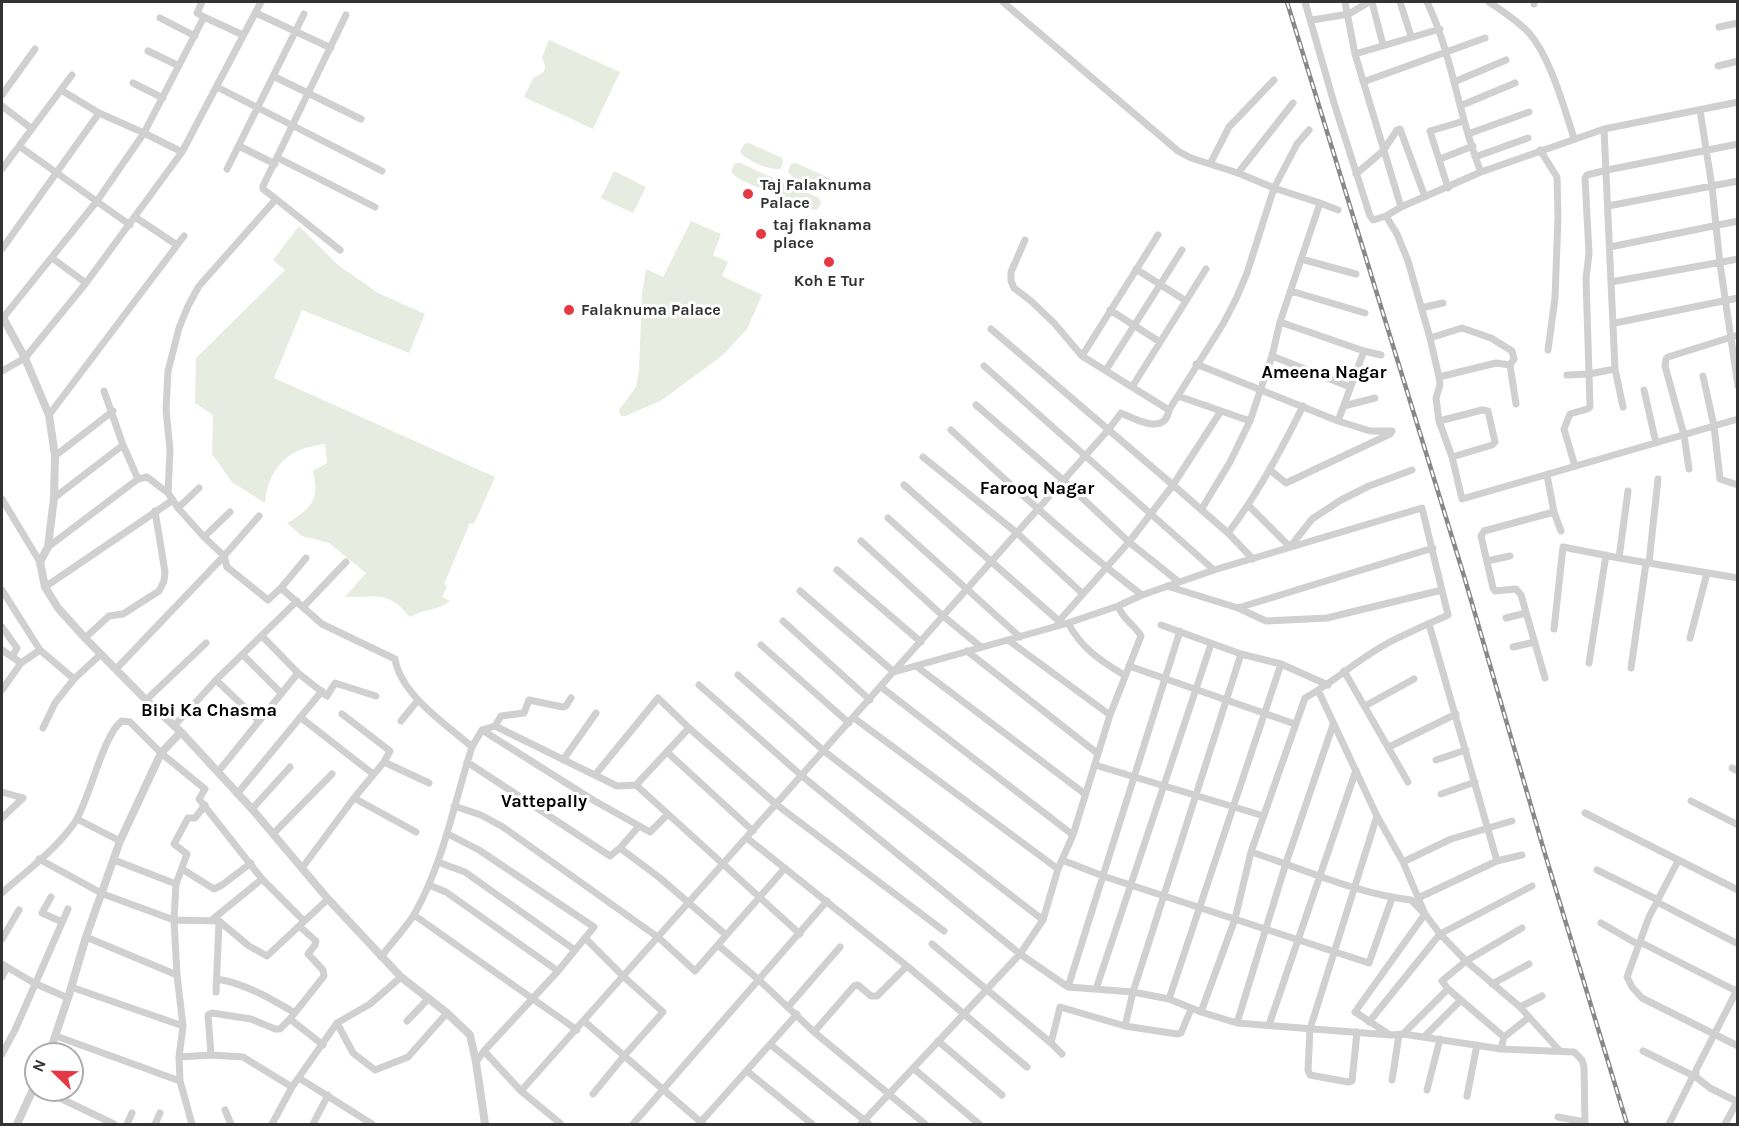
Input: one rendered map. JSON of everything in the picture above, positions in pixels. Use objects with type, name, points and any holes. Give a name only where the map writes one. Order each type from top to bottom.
[{"type":"street","points":[[202,2],[197,13],[243,35]]},
{"type":"street","points":[[2,371],[25,358],[86,283],[182,152],[261,2]]},
{"type":"street","points":[[1003,2],[1178,151],[1191,158],[1338,210]]},
{"type":"street","points":[[1305,2],[1356,174],[1371,218],[1377,220],[1481,172],[1574,138],[1604,129],[1737,102]]},
{"type":"street","points":[[1345,2],[1355,54],[1401,207]]},
{"type":"street","points":[[1312,20],[1349,14],[1370,2],[1383,45]]},
{"type":"street","points":[[1400,2],[1411,36]]},
{"type":"street","points":[[1427,2],[1440,29],[1464,121],[1481,172]]},
{"type":"street","points":[[1489,2],[1527,31],[1538,44],[1574,138]]},
{"type":"street","points":[[256,13],[331,48]]},
{"type":"street","points":[[227,169],[303,14]]},
{"type":"street","points":[[340,250],[263,188],[346,15]]},
{"type":"street","points":[[48,548],[54,498],[55,456],[49,415],[25,358],[2,317],[97,201],[144,133],[204,17]]},
{"type":"street","points":[[160,18],[195,36]]},
{"type":"street","points":[[1719,27],[1737,23]]},
{"type":"street","points":[[1355,54],[1440,29]]},
{"type":"street","points":[[1364,82],[1485,38]]},
{"type":"street","points":[[2,95],[35,49]]},
{"type":"street","points":[[148,51],[179,66]]},
{"type":"street","points":[[1454,82],[1506,60]]},
{"type":"street","points":[[1718,66],[1737,61]]},
{"type":"street","points":[[2,169],[72,75]]},
{"type":"street","points":[[273,76],[361,119]]},
{"type":"street","points":[[1210,164],[1229,126],[1274,80]]},
{"type":"street","points":[[133,83],[163,98]]},
{"type":"street","points":[[1460,106],[1515,83]]},
{"type":"street","points":[[216,87],[382,171]]},
{"type":"street","points":[[61,90],[99,113],[182,152]]},
{"type":"street","points":[[1238,173],[1293,103]]},
{"type":"street","points":[[2,106],[31,128]]},
{"type":"street","points":[[1700,110],[1712,186],[1720,264],[1734,336],[1737,386]]},
{"type":"street","points":[[1468,134],[1529,112]]},
{"type":"street","points":[[2,249],[99,113]]},
{"type":"street","points":[[1448,188],[1430,131],[1464,121]]},
{"type":"street","points":[[1604,129],[1616,369],[1623,407]]},
{"type":"street","points":[[521,1091],[870,700],[1109,429],[1120,413],[1144,424],[1161,422],[1168,416],[1168,410],[1223,324],[1236,299],[1247,273],[1274,188],[1297,144],[1309,130]]},
{"type":"street","points":[[1356,174],[1383,151],[1396,130],[1401,130],[1425,197]]},
{"type":"street","points":[[1475,157],[1528,138]]},
{"type":"street","points":[[1575,466],[1564,429],[1570,414],[1587,410],[1590,406],[1586,279],[1589,253],[1584,181],[1587,175],[1737,144]]},
{"type":"street","points":[[19,146],[130,225]]},
{"type":"street","points":[[239,146],[375,207]]},
{"type":"street","points":[[1440,159],[1473,146]]},
{"type":"street","points":[[1540,150],[1557,177],[1555,298],[1548,350]]},
{"type":"street","points":[[1608,206],[1737,181]]},
{"type":"street","points":[[171,497],[166,410],[168,371],[179,328],[199,286],[276,199]]},
{"type":"street","points":[[1201,510],[1230,462],[1250,421],[1320,203]]},
{"type":"street","points":[[1386,216],[1397,234],[1408,261],[1430,338],[1440,385],[1436,398],[1439,421],[1452,457],[1462,499],[1737,419]]},
{"type":"street","points":[[135,217],[177,245]]},
{"type":"street","points":[[1610,248],[1737,221]]},
{"type":"street","points":[[1082,356],[1158,235]]},
{"type":"street","points":[[49,415],[184,236]]},
{"type":"street","points":[[1024,240],[1011,272],[1014,288],[1054,323],[1082,356],[1168,410]]},
{"type":"street","points":[[1106,370],[1182,250]]},
{"type":"street","points":[[52,258],[86,283]]},
{"type":"street","points":[[1301,258],[1356,274]]},
{"type":"street","points":[[1611,282],[1737,260]]},
{"type":"street","points":[[1136,269],[1186,301]]},
{"type":"street","points":[[1132,387],[1206,269]]},
{"type":"street","points":[[1291,291],[1365,313]]},
{"type":"street","points":[[1615,323],[1737,298]]},
{"type":"street","points":[[1421,308],[1443,303]]},
{"type":"street","points":[[1110,310],[1160,342]]},
{"type":"street","points":[[1280,322],[1364,351],[1381,354]]},
{"type":"street","points":[[1430,338],[1456,328],[1470,330],[1491,338],[1512,351],[1514,358],[1510,364],[1516,404]]},
{"type":"street","points":[[991,329],[1228,533],[1253,559]]},
{"type":"street","points":[[1689,469],[1684,435],[1665,366],[1666,359],[1734,336]]},
{"type":"street","points":[[1338,421],[1364,351]]},
{"type":"street","points":[[1272,356],[1350,387]]},
{"type":"street","points":[[1439,377],[1496,363],[1510,364]]},
{"type":"street","points":[[1196,364],[1338,421],[1370,431],[1389,430],[1392,432],[1286,483],[1270,470]]},
{"type":"street","points":[[984,366],[1214,570]]},
{"type":"street","points":[[1567,375],[1616,369]]},
{"type":"street","points":[[1703,376],[1714,426],[1720,479],[1737,485]]},
{"type":"street","points":[[1644,390],[1656,443]]},
{"type":"street","points":[[104,391],[138,479]]},
{"type":"street","points":[[1178,396],[1250,421]]},
{"type":"street","points":[[1344,406],[1375,398]]},
{"type":"street","points":[[976,405],[1063,480],[1129,542],[1179,582]]},
{"type":"street","points":[[1228,533],[1250,506],[1303,406]]},
{"type":"street","points":[[1439,421],[1482,410],[1488,411],[1495,438],[1492,445],[1452,457]]},
{"type":"street","points":[[55,456],[113,411]]},
{"type":"street","points":[[1058,624],[1129,542],[1173,485],[1221,411]]},
{"type":"street","points":[[951,430],[1038,509],[1142,595]]},
{"type":"street","points":[[54,498],[123,445]]},
{"type":"street","points":[[923,457],[1017,533],[1083,594]]},
{"type":"street","points":[[1290,547],[1312,519],[1341,500],[1412,470]]},
{"type":"street","points":[[1547,476],[1554,512],[1561,531]]},
{"type":"street","points":[[40,562],[48,548],[138,479],[147,477],[171,497],[204,537],[224,556],[227,567],[268,600],[306,558]]},
{"type":"street","points":[[1631,668],[1648,563],[1658,479]]},
{"type":"street","points":[[904,485],[1058,624]]},
{"type":"street","points":[[178,508],[199,488]]},
{"type":"street","points":[[1619,558],[1628,491]]},
{"type":"street","points":[[45,587],[155,511],[171,497]]},
{"type":"street","points":[[2,499],[40,562],[45,587],[58,608],[218,772],[328,899],[400,977],[447,1013],[470,1035],[486,1124]]},
{"type":"street","points":[[1250,506],[1290,547]]},
{"type":"street","points":[[894,672],[1068,623],[1214,570],[1422,508],[1448,615],[1387,644],[1305,698],[1251,852],[1235,919],[1201,1012]]},
{"type":"street","points":[[86,638],[109,616],[123,614],[159,591],[164,582],[165,572],[155,511]]},
{"type":"street","points":[[204,537],[230,512]]},
{"type":"street","points":[[1545,678],[1519,591],[1516,589],[1495,591],[1482,533],[1554,512]]},
{"type":"street","points":[[117,669],[259,516]]},
{"type":"street","points":[[888,518],[1020,637]]},
{"type":"street","points":[[861,541],[943,616],[981,647]]},
{"type":"street","points":[[1554,629],[1563,547],[1737,578]]},
{"type":"street","points":[[1238,608],[1433,548]]},
{"type":"street","points":[[1589,663],[1606,555]]},
{"type":"street","points":[[1487,561],[1510,556]]},
{"type":"street","points":[[54,1042],[86,937],[120,841],[161,753],[216,680],[346,562]]},
{"type":"street","points":[[837,570],[921,642]]},
{"type":"street","points":[[1690,638],[1707,573]]},
{"type":"street","points":[[1167,586],[1238,608],[1266,621],[1327,618],[1442,590]]},
{"type":"street","points":[[281,588],[322,624],[394,659],[404,685],[472,747]]},
{"type":"street","points":[[2,590],[40,650],[74,679]]},
{"type":"street","points":[[800,591],[894,672]]},
{"type":"street","points":[[771,1045],[865,1123],[890,1093],[1020,954],[1043,920],[1058,869],[1073,835],[1110,715],[1141,636],[1126,620],[1118,606]]},
{"type":"street","points":[[1506,618],[1526,613]]},
{"type":"street","points":[[783,621],[870,700]]},
{"type":"street","points":[[1068,623],[1083,646],[1124,675]]},
{"type":"street","points":[[1429,624],[1497,861]]},
{"type":"street","points":[[1161,625],[1240,654],[1281,664],[1328,685]]},
{"type":"street","points":[[2,627],[16,648],[12,657]]},
{"type":"street","points":[[1068,987],[1180,631]]},
{"type":"street","points":[[262,636],[298,673],[327,696],[335,683],[376,696]]},
{"type":"street","points":[[1008,640],[1110,715]]},
{"type":"street","points":[[1513,647],[1534,642]]},
{"type":"street","points":[[146,700],[206,643]]},
{"type":"street","points":[[1096,988],[1211,644]]},
{"type":"street","points":[[761,645],[851,720],[1058,869]]},
{"type":"street","points":[[2,690],[21,663],[40,650]]},
{"type":"street","points":[[967,651],[1097,753]]},
{"type":"street","points":[[2,652],[21,663]]},
{"type":"street","points":[[43,728],[55,703],[74,679],[101,654]]},
{"type":"street","points":[[1125,1026],[1133,992],[1240,654]]},
{"type":"street","points":[[243,655],[281,693]]},
{"type":"street","points":[[1169,999],[1281,664]]},
{"type":"street","points":[[916,666],[1085,794]]},
{"type":"street","points":[[1129,666],[1295,724]]},
{"type":"street","points":[[1344,671],[1408,782]]},
{"type":"street","points":[[218,772],[298,673]]},
{"type":"street","points":[[738,675],[824,751],[1043,920]]},
{"type":"street","points":[[1365,706],[1414,679]]},
{"type":"street","points":[[216,680],[259,721]]},
{"type":"street","points":[[699,685],[802,776],[1020,954],[1068,987],[1133,992],[1169,999],[1191,1009],[1237,1023],[1424,1037],[1501,1049],[1574,1052],[1582,1060],[1585,1124],[1558,1118]]},
{"type":"street","points":[[881,687],[1073,835]]},
{"type":"street","points":[[1318,690],[1377,816],[1403,862],[1425,915]]},
{"type":"street","points":[[237,794],[322,691]]},
{"type":"street","points":[[381,957],[414,915],[429,885],[448,834],[472,747],[482,730],[495,726],[501,716],[524,713],[529,700],[563,707],[571,698]]},
{"type":"street","points":[[595,775],[658,698],[777,805],[944,931]]},
{"type":"street","points":[[401,721],[418,700]]},
{"type":"street","points":[[564,760],[596,713]]},
{"type":"street","points":[[302,868],[384,762],[390,751],[342,714]]},
{"type":"street","points":[[1389,747],[1456,714]]},
{"type":"street","points":[[300,717],[373,774]]},
{"type":"street","points":[[2,893],[64,838],[77,819],[112,733],[120,721],[130,722],[161,753],[205,789],[199,799],[262,879],[316,941],[308,954],[324,973],[280,1029],[251,1019],[209,1014],[207,1018],[211,1055]]},
{"type":"street","points":[[1237,1023],[1286,863],[1333,725]]},
{"type":"street","points":[[495,726],[617,786],[636,785],[689,728]]},
{"type":"street","points":[[482,730],[593,800],[650,832],[667,815]]},
{"type":"street","points":[[1436,760],[1466,750]]},
{"type":"street","points":[[667,752],[753,831]]},
{"type":"street","points":[[384,762],[429,783]]},
{"type":"street","points":[[467,762],[610,856],[639,826]]},
{"type":"street","points":[[1095,765],[1264,816]]},
{"type":"street","points":[[252,810],[290,768]]},
{"type":"street","points":[[1269,1025],[1356,770]]},
{"type":"street","points":[[273,834],[332,774]]},
{"type":"street","points":[[1441,794],[1475,782]]},
{"type":"street","points":[[636,785],[800,934]]},
{"type":"street","points":[[2,792],[23,798],[2,818]]},
{"type":"street","points":[[354,798],[416,832]]},
{"type":"street","points":[[1691,801],[1737,825]]},
{"type":"street","points":[[192,1125],[180,1081],[179,1057],[183,1026],[174,920],[176,884],[186,852],[175,847],[174,844],[188,818],[195,818],[205,805]]},
{"type":"street","points":[[454,806],[481,815],[503,827],[659,938],[695,971],[785,868]]},
{"type":"street","points":[[1585,813],[1737,891]]},
{"type":"street","points":[[1357,1032],[1353,1079],[1348,1083],[1310,1075],[1308,1070],[1310,1029],[1377,816]]},
{"type":"street","points":[[77,819],[120,841]]},
{"type":"street","points":[[1403,862],[1451,839],[1512,821]]},
{"type":"street","points":[[448,834],[479,850],[594,927],[558,971],[483,1051],[476,1062]]},
{"type":"street","points":[[747,838],[907,966],[1027,1067]]},
{"type":"street","points":[[620,848],[645,866],[726,935]]},
{"type":"street","points":[[1251,852],[1355,887],[1392,898],[1411,900],[1466,961],[1520,1007],[1559,1050]]},
{"type":"street","points":[[1418,898],[1497,861],[1522,855]]},
{"type":"street","points":[[39,859],[102,894],[174,920],[216,920],[249,946],[267,956],[328,899]]},
{"type":"street","points":[[114,860],[176,884]]},
{"type":"street","points":[[1062,860],[1103,876],[1369,963],[1392,898]]},
{"type":"street","points":[[1678,861],[1658,901],[1627,976],[1632,987],[1642,998],[1737,1046]]},
{"type":"street","points":[[438,862],[465,873],[575,950]]},
{"type":"street","points":[[182,869],[214,889],[250,863]]},
{"type":"street","points":[[1597,870],[1737,944]]},
{"type":"street","points":[[216,992],[216,920],[262,879]]},
{"type":"street","points":[[429,885],[446,892],[558,971]]},
{"type":"street","points":[[1370,1022],[1440,934],[1532,886]]},
{"type":"street","points":[[51,897],[42,913],[62,922]]},
{"type":"street","points":[[633,1125],[827,901]]},
{"type":"street","points":[[2,1054],[15,1030],[68,909]]},
{"type":"street","points":[[2,939],[19,910]]},
{"type":"street","points":[[414,915],[577,1030]]},
{"type":"street","points":[[1390,1035],[1355,1012],[1425,915]]},
{"type":"street","points":[[1601,923],[1737,990],[1669,1125]]},
{"type":"street","points":[[1504,1037],[1442,981],[1466,961],[1522,928]]},
{"type":"street","points":[[86,937],[177,975]]},
{"type":"street","points":[[585,938],[663,1012],[593,1094]]},
{"type":"street","points":[[932,944],[1051,1042],[1062,1054]]},
{"type":"street","points":[[718,945],[797,1014],[814,1032],[890,1093],[925,1125]]},
{"type":"street","points":[[788,1007],[840,947]]},
{"type":"street","points":[[1492,984],[1529,964]]},
{"type":"street","points":[[2,977],[4,966],[68,998]]},
{"type":"street","points":[[814,1032],[854,986],[858,986],[871,996],[877,996],[907,966]]},
{"type":"street","points":[[272,1124],[292,1087],[337,1023],[370,1004],[400,977]]},
{"type":"street","points":[[217,980],[241,984],[263,994],[292,1016],[323,1045]]},
{"type":"street","points":[[71,987],[183,1026]]},
{"type":"street","points":[[1392,1080],[1401,1035],[1448,988]]},
{"type":"street","points":[[1520,1007],[1542,996]]},
{"type":"street","points":[[407,1022],[429,999]]},
{"type":"street","points":[[1424,1037],[1461,1000]]},
{"type":"street","points":[[1051,1042],[1060,1007],[1125,1026],[1178,1034],[1181,1033],[1191,1009]]},
{"type":"street","points":[[337,1023],[353,1053],[375,1070],[408,1057],[447,1013]]},
{"type":"street","points":[[585,1022],[701,1124],[797,1014]]},
{"type":"street","points":[[1501,1049],[1504,1037],[1528,1018]]},
{"type":"street","points":[[56,1036],[180,1081]]},
{"type":"street","points":[[1427,1090],[1440,1039]]},
{"type":"street","points":[[938,1041],[1002,1095]]},
{"type":"street","points":[[1467,1096],[1477,1045]]},
{"type":"street","points":[[483,1051],[521,1091],[561,1125]]},
{"type":"street","points":[[1643,1051],[1737,1102],[1725,1125]]},
{"type":"street","points":[[179,1057],[211,1055],[243,1057],[292,1087]]},
{"type":"street","points":[[913,1068],[979,1125]]},
{"type":"street","points":[[747,1071],[812,1125]]},
{"type":"street","points":[[299,1078],[372,1125]]},
{"type":"street","points":[[313,1125],[328,1095]]},
{"type":"street","points":[[17,1125],[29,1102]]},
{"type":"street","points":[[67,1102],[114,1125]]},
{"type":"street","points":[[225,1110],[231,1125]]},
{"type":"street","points":[[127,1125],[132,1113]]},
{"type":"street","points":[[155,1125],[160,1113]]},
{"type":"shaded area","points":[[549,40],[620,72],[593,129],[524,97],[533,78],[544,72],[542,57]]},
{"type":"shaded area","points":[[749,143],[782,158],[783,163],[780,169],[753,162],[743,155],[740,152],[744,144]]},
{"type":"shaded area","points":[[735,163],[740,163],[773,178],[771,189],[755,186],[734,175],[731,172]]},
{"type":"shaded area","points":[[796,163],[829,178],[831,183],[827,190],[806,184],[791,175],[788,172],[791,164]]},
{"type":"shaded area","points":[[614,171],[646,187],[633,213],[601,198]]},
{"type":"shaded area","points":[[786,183],[819,198],[821,203],[817,210],[796,204],[781,195],[778,192],[781,184]]},
{"type":"shaded area","points":[[691,221],[721,234],[713,255],[728,262],[722,276],[762,295],[747,329],[723,355],[662,400],[626,416],[621,416],[619,410],[636,387],[639,370],[642,294],[646,269],[663,277]]},
{"type":"shaded area","points":[[299,226],[338,265],[378,293],[425,314],[409,353],[302,310],[274,378],[495,477],[474,524],[470,523],[444,584],[447,586],[442,597],[450,601],[441,607],[410,617],[395,602],[388,599],[374,596],[345,597],[366,573],[329,543],[302,536],[287,523],[312,503],[315,489],[313,471],[327,463],[325,444],[301,450],[283,461],[271,479],[265,503],[232,482],[212,454],[213,415],[195,403],[196,358],[285,270],[273,260]]},
{"type":"railway","points":[[1287,2],[1464,576],[1627,1124]]},
{"type":"place","name":"Taj Falaknuma Palace","points":[[748,194]]},
{"type":"place","name":"taj flaknama place","points":[[761,234]]},
{"type":"place","name":"Koh E Tur","points":[[829,262]]},
{"type":"place","name":"Falaknuma Palace","points":[[569,310]]},
{"type":"district","name":"Ameena Nagar","points":[[1324,373]]},
{"type":"district","name":"Farooq Nagar","points":[[1037,489]]},
{"type":"district","name":"Bibi Ka Chasma","points":[[209,711]]},
{"type":"district","name":"Vattepally","points":[[544,802]]}]
